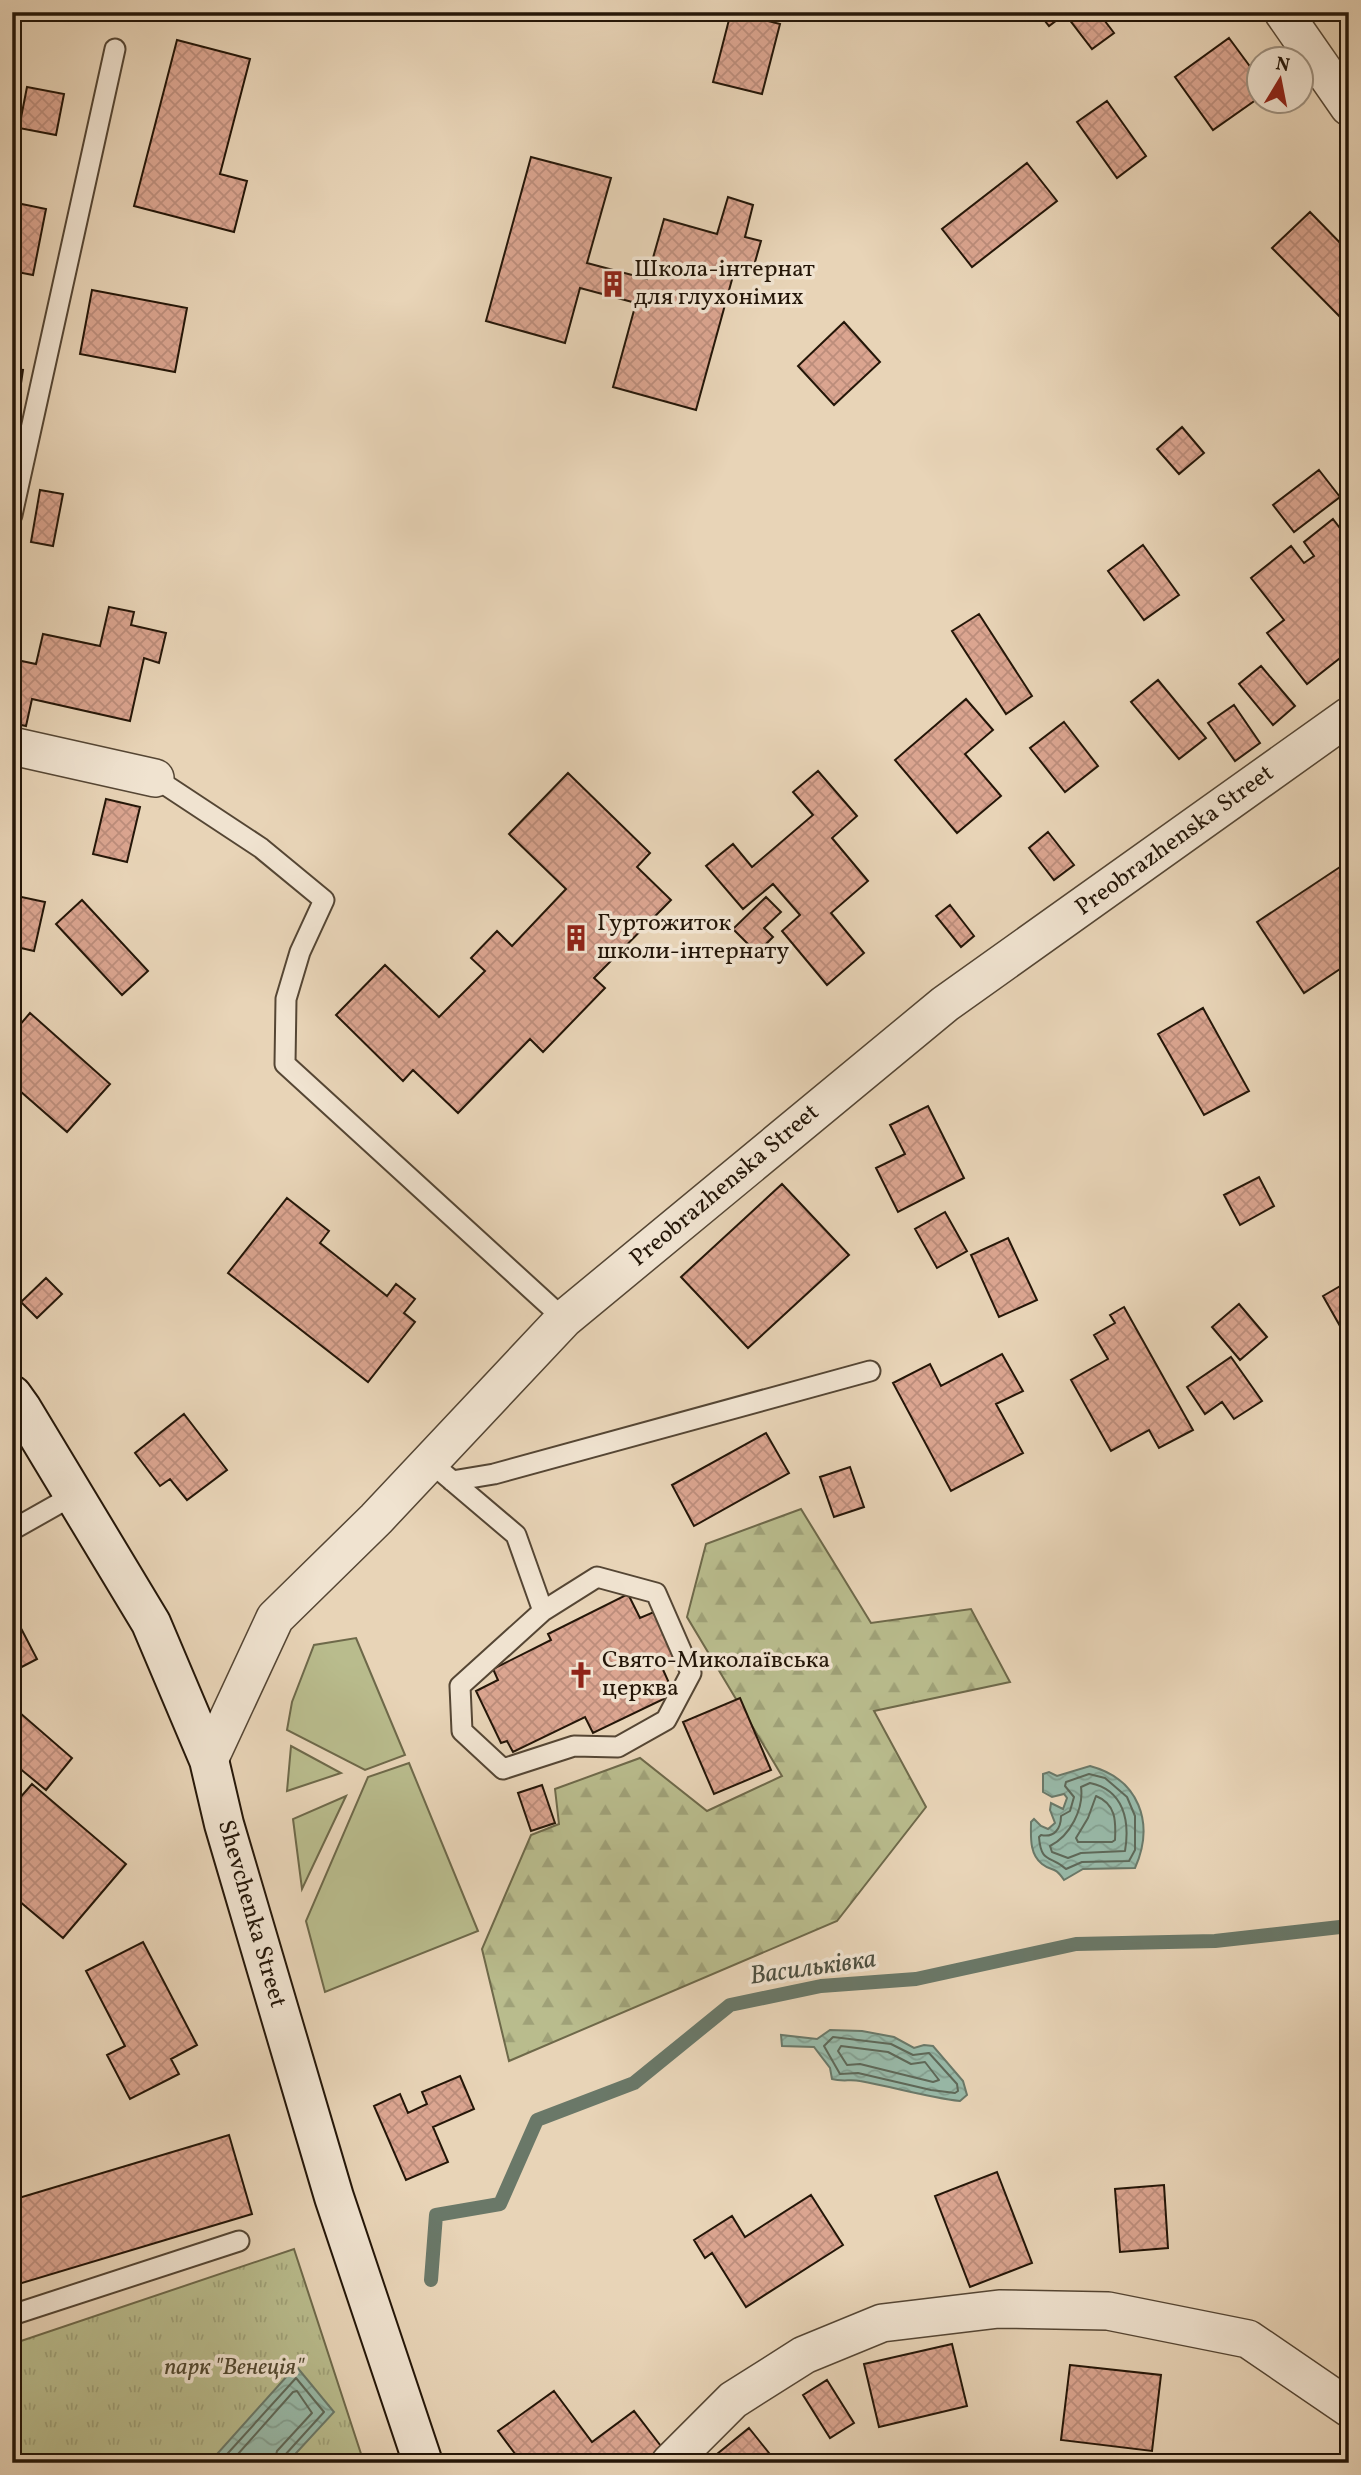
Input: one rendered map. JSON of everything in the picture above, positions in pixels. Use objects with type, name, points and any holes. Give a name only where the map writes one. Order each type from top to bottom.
[{"type":"street","points":[[1283,12],[1349,107]]},
{"type":"street","name":"Preobrazhenska Street","points":[[209,1760],[275,1618],[441,1471],[564,1319],[944,1004],[1349,716]]},
{"type":"street","points":[[12,746],[155,778]]},
{"type":"street","name":"Shevchenka Street","points":[[12,1395],[151,1623],[209,1760],[225,1824],[334,2197],[423,2463]]},
{"type":"street","points":[[670,2463],[733,2400],[804,2356],[882,2323],[999,2309],[1108,2311],[1248,2339],[1349,2408]]},
{"type":"lane","points":[[12,515],[115,49]]},
{"type":"lane","points":[[155,778],[261,848],[324,900],[300,952],[286,999],[285,1064],[564,1319]]},
{"type":"lane","points":[[441,1471],[494,1475],[870,1371]]},
{"type":"lane","points":[[441,1471],[516,1535],[543,1611]]},
{"type":"lane","points":[[12,1530],[74,1495]]},
{"type":"lane","points":[[597,1577],[656,1593],[691,1673],[666,1720],[618,1747],[574,1746],[503,1769],[462,1731],[460,1686],[543,1611],[597,1577]]},
{"type":"lane","points":[[12,2315],[239,2241]]},
{"type":"green space","points":[[801,1509],[871,1623],[971,1609],[1010,1682],[874,1711],[926,1807],[837,1921],[509,2061],[482,1949],[531,1835],[559,1824],[555,1789],[640,1758],[707,1811],[782,1776],[687,1617],[706,1544]]},
{"type":"green space","points":[[356,1638],[405,1755],[365,1770],[287,1730],[292,1702],[314,1645]]},
{"type":"green space","points":[[291,1746],[341,1773],[287,1791]]},
{"type":"green space","points":[[409,1763],[478,1931],[325,1992],[306,1921],[368,1777]]},
{"type":"green space","points":[[346,1796],[302,1889],[293,1819]]},
{"type":"green space","name":"парк \"Венеція\"","points":[[294,2249],[364,2463],[12,2463],[12,2344]]},
{"type":"water","points":[[1090,1766],[1107,1772],[1131,1792],[1142,1819],[1141,1851],[1135,1868],[1083,1869],[1064,1880],[1055,1870],[1042,1864],[1035,1855],[1031,1822],[1034,1819],[1048,1829],[1055,1823],[1050,1810],[1051,1803],[1063,1809],[1067,1798],[1064,1794],[1052,1797],[1043,1792],[1043,1774],[1049,1772],[1057,1776]]},
{"type":"water","points":[[830,2030],[862,2031],[894,2037],[914,2048],[933,2046],[963,2081],[967,2095],[960,2101],[860,2081],[832,2079],[830,2068],[814,2047],[782,2046],[781,2035],[817,2039]]},
{"type":"water","points":[[296,2366],[334,2412],[287,2463],[209,2463]]},
{"type":"building","points":[[731,12],[780,24],[762,94],[713,82]]},
{"type":"building","points":[[1038,12],[1098,12],[1114,33],[1092,49],[1065,14],[1049,26]]},
{"type":"building","points":[[1229,38],[1246,61],[1246,107],[1213,130],[1175,77]]},
{"type":"building","points":[[177,40],[250,59],[220,174],[247,181],[234,232],[134,206]]},
{"type":"building","points":[[27,87],[64,94],[56,135],[19,128]]},
{"type":"building","points":[[1107,101],[1146,156],[1117,178],[1077,122]]},
{"type":"building","name":"Школа-інтернат для глухонімих","points":[[531,157],[611,178],[587,263],[647,279],[664,219],[717,234],[728,197],[753,205],[745,237],[761,241],[753,269],[736,265],[696,410],[613,387],[636,303],[580,288],[565,343],[486,321]]},
{"type":"building","points":[[1027,163],[1057,201],[972,267],[942,229]]},
{"type":"building","points":[[12,202],[46,209],[33,275],[12,271]]},
{"type":"building","points":[[1310,212],[1349,252],[1349,326],[1272,248]]},
{"type":"building","points":[[92,290],[187,308],[175,372],[80,354]]},
{"type":"building","points":[[844,322],[880,362],[834,405],[798,366]]},
{"type":"building","points":[[12,369],[23,370],[16,417],[12,416]]},
{"type":"building","points":[[1182,427],[1204,453],[1179,474],[1157,449]]},
{"type":"building","points":[[1319,470],[1340,497],[1294,532],[1273,505]]},
{"type":"building","points":[[40,490],[63,494],[53,546],[31,542]]},
{"type":"building","points":[[1333,519],[1346,536],[1349,535],[1349,651],[1307,684],[1267,633],[1284,620],[1251,578],[1291,546],[1304,563],[1314,556],[1304,542]]},
{"type":"building","points":[[1143,545],[1179,595],[1144,620],[1108,571]]},
{"type":"building","points":[[109,607],[134,612],[131,625],[166,633],[159,663],[144,658],[130,721],[32,699],[26,726],[12,723],[12,659],[36,664],[43,634],[100,646]]},
{"type":"building","points":[[979,614],[1032,696],[1006,714],[952,631]]},
{"type":"building","points":[[1261,666],[1295,706],[1273,725],[1239,684]]},
{"type":"building","points":[[1158,680],[1206,738],[1179,759],[1131,702]]},
{"type":"building","points":[[966,699],[993,730],[965,754],[1001,796],[957,833],[895,760]]},
{"type":"building","points":[[1234,705],[1260,743],[1235,761],[1208,723]]},
{"type":"building","points":[[1064,722],[1098,766],[1065,792],[1030,748]]},
{"type":"building","points":[[818,771],[857,816],[832,838],[868,881],[831,913],[864,953],[827,985],[782,931],[800,915],[773,884],[743,909],[706,866],[733,844],[752,867],[813,815],[793,792]]},
{"type":"building","name":"Гуртожиток школи-інтернату","points":[[568,773],[650,853],[637,867],[671,900],[594,978],[605,988],[543,1052],[530,1039],[458,1113],[413,1070],[403,1081],[336,1015],[385,965],[439,1017],[485,971],[471,958],[497,931],[512,946],[566,889],[509,834]]},
{"type":"building","points":[[106,799],[140,807],[127,862],[93,854]]},
{"type":"building","points":[[1048,832],[1074,865],[1054,880],[1029,848]]},
{"type":"building","points":[[1349,861],[1349,963],[1304,993],[1257,922]]},
{"type":"building","points":[[12,895],[45,902],[34,951],[12,946]]},
{"type":"building","points":[[766,897],[781,912],[764,928],[773,937],[757,953],[733,929]]},
{"type":"building","points":[[82,900],[148,971],[122,995],[56,924]]},
{"type":"building","points":[[950,905],[974,936],[961,947],[936,916]]},
{"type":"building","points":[[1203,1008],[1249,1091],[1204,1115],[1158,1034]]},
{"type":"building","points":[[30,1013],[110,1084],[67,1132],[12,1084],[12,1034]]},
{"type":"building","points":[[928,1106],[964,1178],[898,1212],[876,1168],[905,1154],[890,1125]]},
{"type":"building","points":[[1259,1177],[1274,1206],[1240,1225],[1224,1195]]},
{"type":"building","points":[[782,1184],[849,1255],[748,1348],[681,1277]]},
{"type":"building","points":[[287,1198],[329,1231],[320,1243],[387,1296],[396,1284],[415,1299],[404,1313],[415,1322],[368,1382],[228,1273]]},
{"type":"building","points":[[945,1212],[967,1251],[937,1268],[915,1229]]},
{"type":"building","points":[[1008,1238],[1037,1300],[999,1317],[971,1255]]},
{"type":"building","points":[[46,1278],[62,1294],[37,1318],[21,1302]]},
{"type":"building","points":[[1349,1281],[1349,1342],[1323,1296]]},
{"type":"building","points":[[1239,1304],[1267,1337],[1240,1360],[1212,1327]]},
{"type":"building","points":[[1124,1307],[1193,1430],[1159,1448],[1149,1430],[1111,1451],[1071,1380],[1108,1359],[1094,1335],[1115,1323],[1110,1315]]},
{"type":"building","points":[[1002,1354],[1023,1391],[996,1404],[1023,1453],[951,1491],[893,1383],[930,1364],[941,1386]]},
{"type":"building","points":[[1231,1357],[1262,1401],[1234,1419],[1222,1402],[1205,1414],[1187,1387]]},
{"type":"building","points":[[184,1414],[227,1470],[187,1500],[170,1479],[160,1486],[135,1453]]},
{"type":"building","points":[[766,1433],[789,1473],[694,1526],[672,1485]]},
{"type":"building","points":[[850,1467],[864,1507],[834,1517],[820,1477]]},
{"type":"building","name":"Свято-Миколаївська церква","points":[[628,1594],[640,1618],[654,1612],[676,1656],[660,1663],[674,1694],[593,1733],[585,1717],[513,1752],[507,1741],[501,1743],[476,1691],[498,1680],[493,1669],[551,1640],[548,1634]]},
{"type":"building","points":[[12,1611],[37,1659],[12,1672]]},
{"type":"building","points":[[740,1698],[771,1770],[714,1794],[683,1722]]},
{"type":"building","points":[[12,1706],[72,1758],[46,1790],[18,1767],[12,1773]]},
{"type":"building","points":[[32,1784],[126,1864],[63,1938],[12,1895],[12,1875],[20,1866],[12,1860],[12,1807]]},
{"type":"building","points":[[542,1785],[555,1823],[531,1831],[518,1793]]},
{"type":"building","points":[[143,1942],[197,2045],[171,2059],[179,2074],[130,2099],[107,2055],[125,2046],[86,1971]]},
{"type":"building","points":[[460,2076],[474,2109],[433,2127],[448,2162],[406,2180],[374,2106],[400,2094],[408,2113],[427,2104],[422,2092]]},
{"type":"building","points":[[229,2135],[252,2214],[12,2286],[12,2200]]},
{"type":"building","points":[[997,2172],[1032,2263],[970,2287],[935,2196]]},
{"type":"building","points":[[1164,2185],[1168,2248],[1120,2252],[1115,2189]]},
{"type":"building","points":[[811,2195],[843,2245],[746,2307],[712,2253],[705,2258],[694,2240],[732,2216],[745,2237]]},
{"type":"building","points":[[952,2344],[967,2406],[879,2427],[864,2364]]},
{"type":"building","points":[[1070,2365],[1161,2375],[1152,2451],[1061,2440]]},
{"type":"building","points":[[827,2380],[854,2423],[830,2438],[803,2395]]},
{"type":"building","points":[[554,2391],[592,2442],[634,2411],[667,2454],[656,2463],[522,2463],[498,2431]]},
{"type":"building","points":[[749,2428],[777,2463],[706,2463]]},
{"type":"waterway","name":"Васильківка","points":[[431,2280],[436,2215],[500,2204],[537,2120],[634,2083],[730,2005],[821,1986],[916,1979],[1076,1944],[1215,1941],[1349,1926]]},
{"type":"place","name":"Школа-інтернат для глухонімих","points":[[613,284]]},
{"type":"place","name":"Гуртожиток школи-інтернату","points":[[576,938]]},
{"type":"place","name":"Свято-Миколаївська церква","points":[[581,1675]]}]
